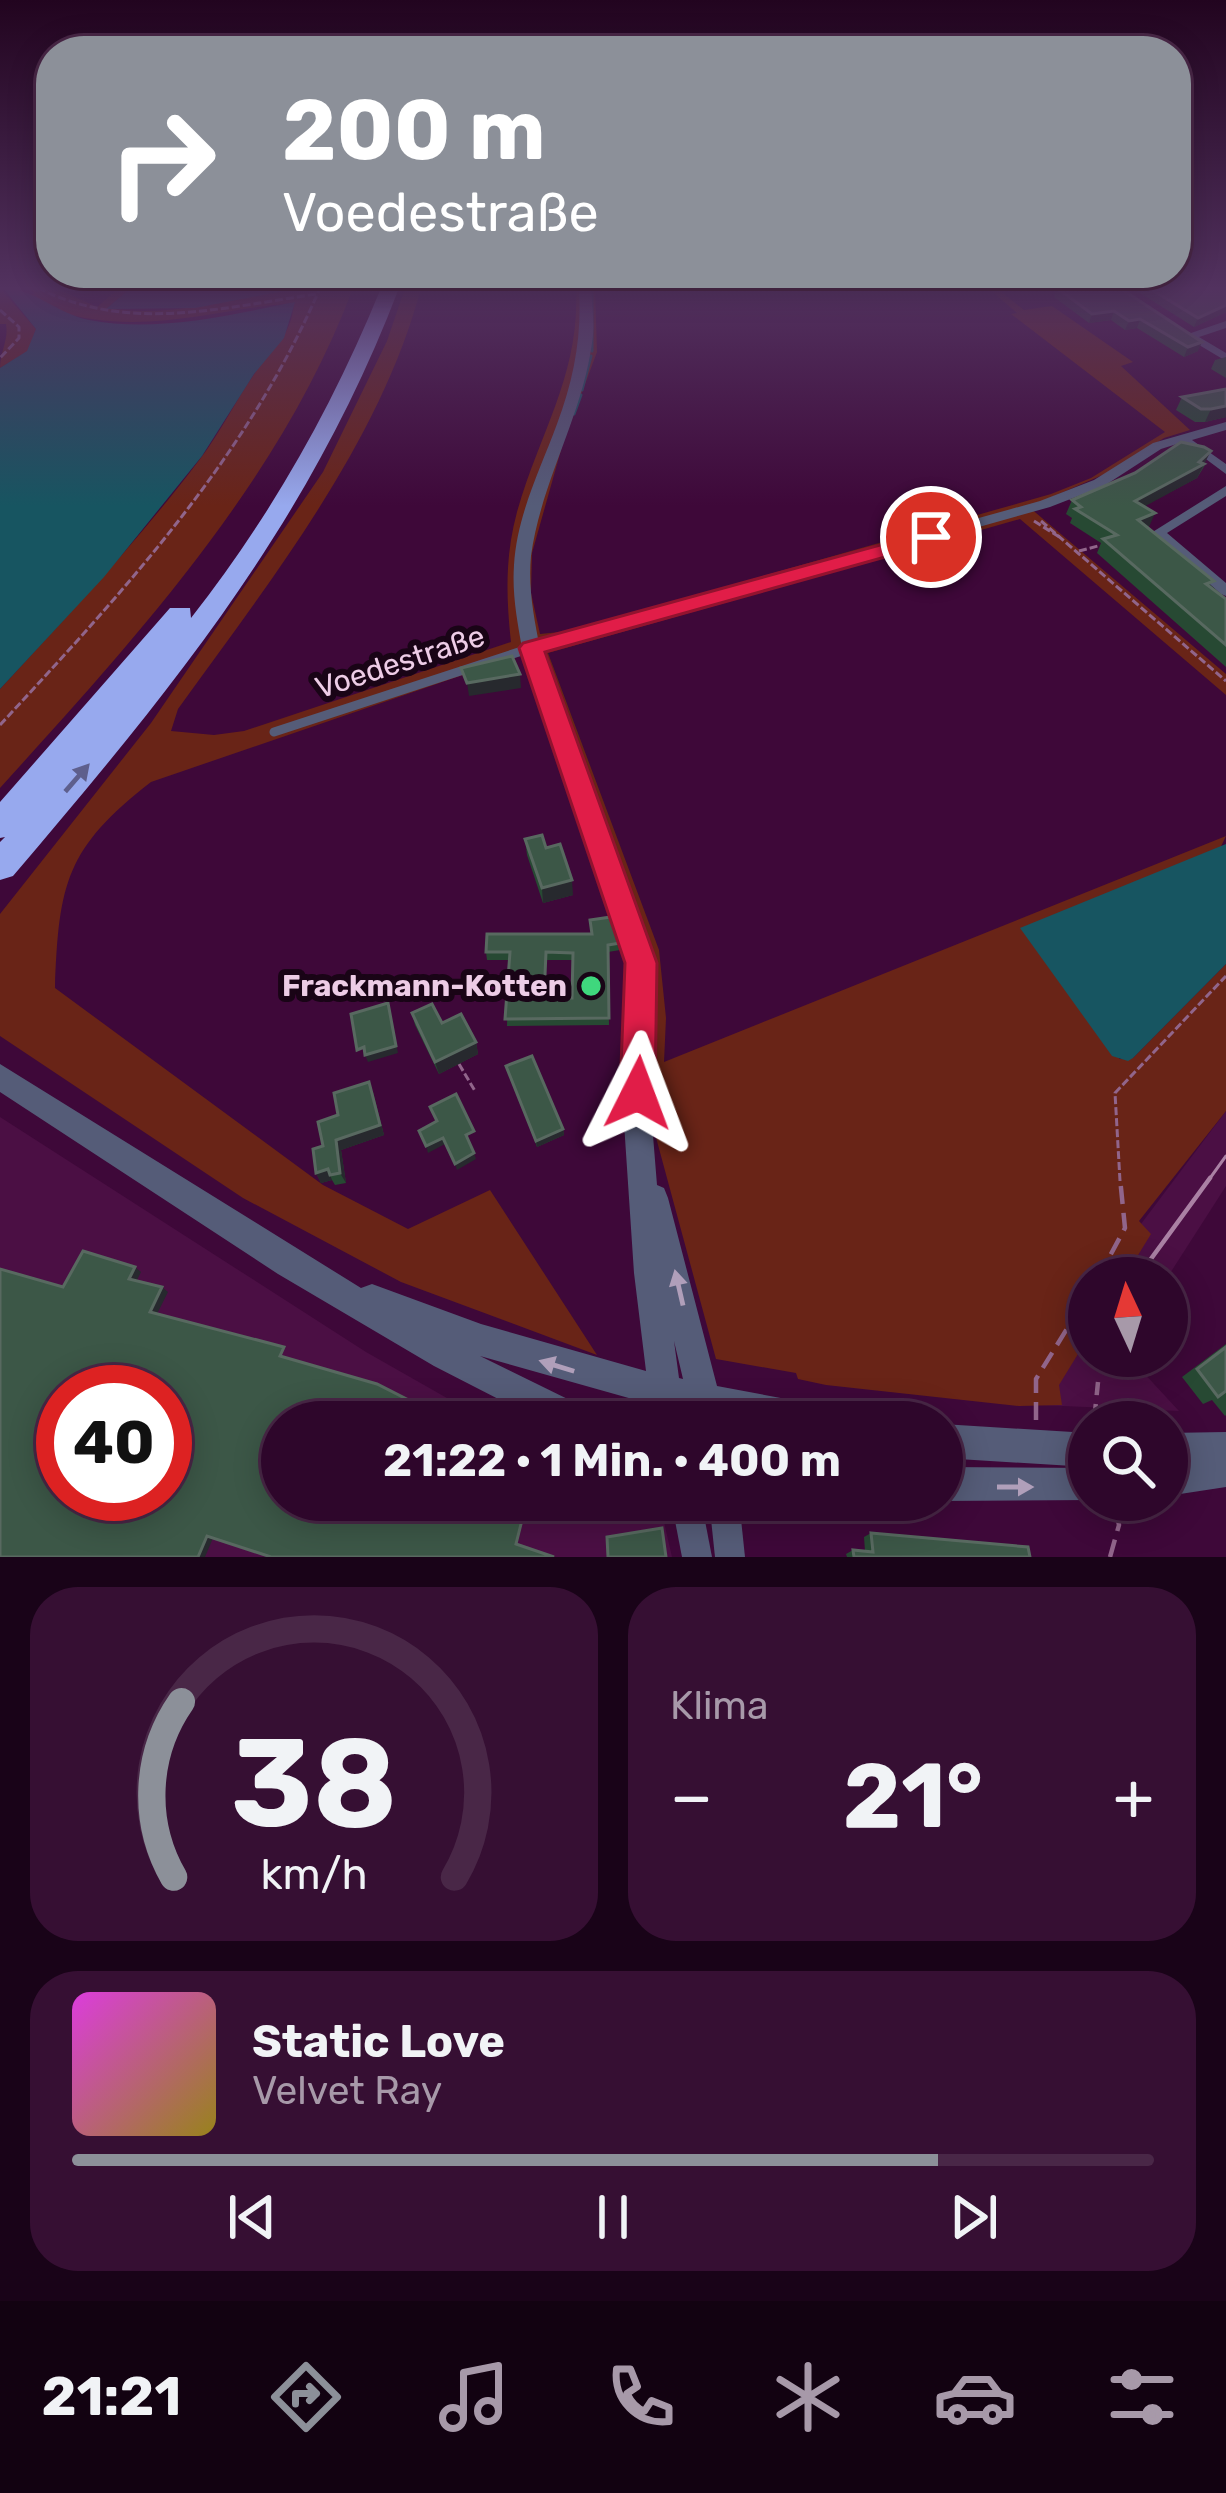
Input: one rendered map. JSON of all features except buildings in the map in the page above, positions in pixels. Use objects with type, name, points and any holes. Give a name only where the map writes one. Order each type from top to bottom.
[{"type":"highway","points":[[0,825],[177,618],[263,501],[342,361]]},
{"type":"highway","points":[[0,866],[124,721],[249,557],[339,412],[360,361]]},
{"type":"street","points":[[582,361],[536,491],[522,547],[519,598],[531,648],[641,963],[638,1093],[649,1273],[665,1401]]},
{"type":"street","name":"Voedestraße","points":[[531,648],[1025,510],[1099,483],[1180,437],[1226,426]]},
{"type":"street","points":[[1180,437],[1226,470]]},
{"type":"street","points":[[1226,490],[1158,532],[1226,591]]},
{"type":"street","points":[[0,1076],[289,1264],[459,1363],[536,1401]]},
{"type":"street","points":[[645,1169],[670,1249],[705,1401]]},
{"type":"street","points":[[289,1264],[488,1344],[649,1401]]},
{"type":"street","points":[[963,1443],[1068,1450]]},
{"type":"street","points":[[1188,1450],[1226,1449]]},
{"type":"street","points":[[1188,1475],[1226,1470]]},
{"type":"street","points":[[963,1484],[1068,1485]]},
{"type":"street","points":[[690,1521],[697,1557]]},
{"type":"street","points":[[726,1521],[730,1557]]},
{"type":"lane","name":"Voedestraße","points":[[274,732],[531,648]]},
{"type":"path","points":[[0,725],[128,582],[226,457],[287,361]]},
{"type":"path","points":[[1025,510],[1079,551],[1226,681]]},
{"type":"path","points":[[1079,551],[1115,542]]},
{"type":"path","points":[[1109,1257],[1125,1228],[1115,1093],[1226,976]]},
{"type":"path","points":[[459,1064],[475,1091]]},
{"type":"path","points":[[1043,1450],[1034,1403],[1036,1379],[1068,1327]]},
{"type":"path","points":[[1096,1401],[1098,1382]]},
{"type":"path","points":[[1110,1557],[1118,1521]]},
{"type":"shaded area","points":[[12,361],[265,361],[202,456],[104,577],[0,689],[0,368]]},
{"type":"shaded area","points":[[265,361],[322,361],[287,426],[201,554],[0,788],[0,689],[128,548],[200,459]]},
{"type":"shaded area","points":[[377,361],[396,361],[350,456],[285,560],[178,709],[171,731],[214,735],[244,731],[511,642],[508,577],[513,528],[569,361],[594,361],[563,443],[532,553],[531,593],[540,634],[570,631],[1051,494],[1091,478],[1165,432],[1072,361],[1131,361],[1121,366],[1190,430],[1164,438],[1114,470],[1029,507],[1226,674],[1226,695],[1020,519],[548,653],[659,950],[666,1018],[664,1062],[1226,836],[1119,1059],[1133,1058],[1226,964],[1226,1111],[1139,1221],[1151,1234],[1137,1257],[1068,1257],[1068,1370],[1059,1385],[1062,1405],[1019,1406],[826,1385],[798,1379],[796,1373],[716,1359],[651,1119],[632,1022],[627,942],[524,654],[151,782],[101,827],[73,870],[60,921],[55,988],[323,1185],[408,1229],[490,1190],[597,1355],[401,1282],[243,1198],[0,1036],[0,914],[151,723],[323,472]]},
{"type":"shaded area","points":[[1226,844],[1226,964],[1133,1058],[1112,1056],[1020,928]]},
{"type":"shaded area","points":[[1226,1111],[1226,1186],[1180,1257],[1120,1257]]},
{"type":"shaded area","points":[[0,1117],[366,1352],[452,1401],[261,1401],[261,1521],[664,1521],[672,1557],[0,1557]]},
{"type":"shaded area","points":[[1068,1342],[1068,1377],[1147,1377],[1170,1401],[1039,1405],[1041,1386]]},
{"type":"waterway","points":[[582,390],[590,361]]},
{"type":"waterway","points":[[574,414],[581,395]]},
{"type":"tram line","points":[[1208,1181],[1226,1156]]},
{"type":"tram line","points":[[1152,1257],[1210,1178]]},
{"type":"place","name":"Frackmann-Kotten","points":[[591,986]]},
{"type":"route","points":[[638,1093],[641,963],[531,648],[931,537]]}]
